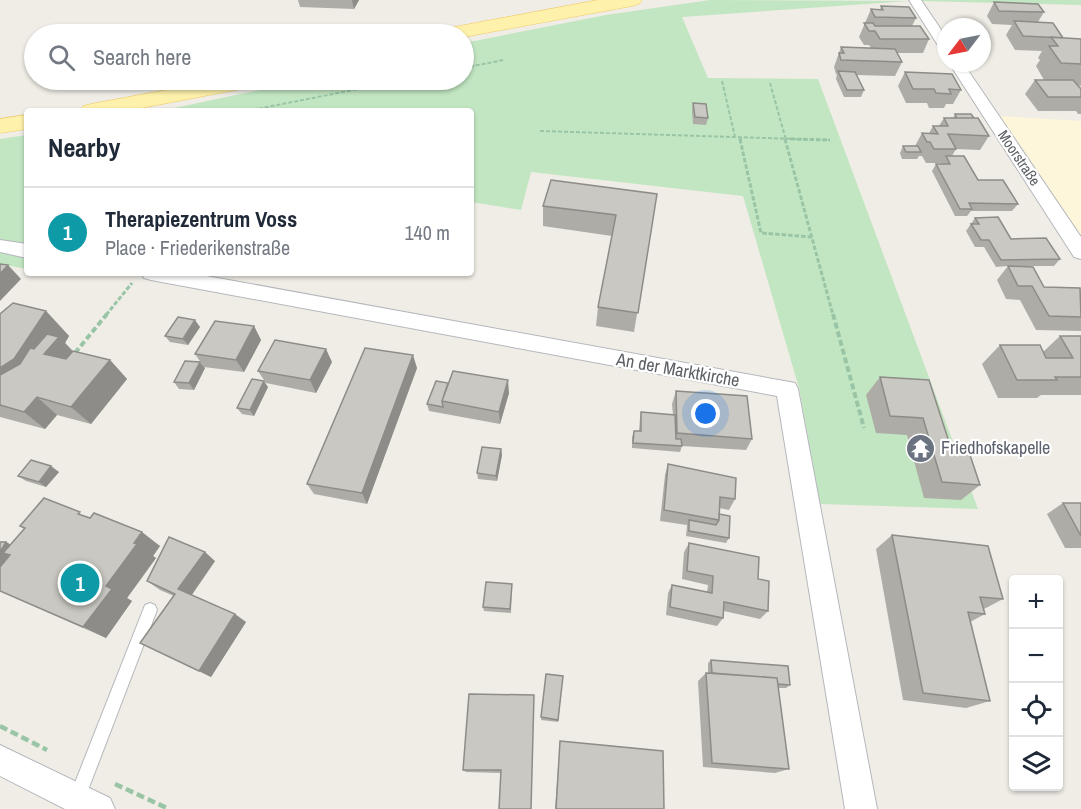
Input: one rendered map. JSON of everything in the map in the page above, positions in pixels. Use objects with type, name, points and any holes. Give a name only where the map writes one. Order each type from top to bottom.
[{"type":"main road","points":[[474,29],[632,0]]},
{"type":"main road","points":[[106,108],[199,90]]},
{"type":"main road","points":[[0,126],[24,122]]},
{"type":"street","points":[[915,0],[937,33]]},
{"type":"street","name":"Moorstraße","points":[[962,72],[1081,252]]},
{"type":"street","points":[[0,246],[24,250]]},
{"type":"street","name":"An der Marktkirche","points":[[142,277],[787,389],[856,770],[861,809]]},
{"type":"street","points":[[0,760],[88,804]]},
{"type":"lane","points":[[88,804],[150,610]]},
{"type":"path","points":[[474,66],[503,60]]},
{"type":"path","points":[[722,81],[735,137]]},
{"type":"path","points":[[770,83],[864,428]]},
{"type":"path","points":[[262,108],[353,90]]},
{"type":"path","points":[[540,131],[830,140]]},
{"type":"path","points":[[740,137],[761,233],[812,237]]},
{"type":"path","points":[[75,353],[142,277]]},
{"type":"shaded area","points":[[1000,116],[1081,121],[1081,237]]},
{"type":"green space","points":[[710,0],[909,1],[682,17],[708,78],[818,79],[978,509],[820,504],[799,388],[743,196],[531,172],[521,210],[474,202],[474,108],[174,108],[260,90],[474,90],[474,41],[606,15]]},
{"type":"green space","points":[[1081,0],[1081,5],[922,1]]},
{"type":"green space","points":[[24,135],[24,268],[0,264],[0,139]]},
{"type":"building","points":[[994,2],[1038,4],[1044,12],[999,11]]},
{"type":"building","points":[[881,6],[909,7],[916,18],[875,17],[871,9],[883,10]]},
{"type":"building","points":[[1014,21],[1053,23],[1063,38],[1023,36]]},
{"type":"building","points":[[864,23],[873,23],[875,26],[920,26],[929,39],[880,39],[875,31],[869,31]]},
{"type":"building","points":[[1051,37],[1081,39],[1081,64],[1061,63],[1049,46],[1058,46]]},
{"type":"building","points":[[841,47],[895,49],[902,62],[841,60],[839,53],[844,53]]},
{"type":"building","points":[[838,71],[855,72],[864,90],[847,90]]},
{"type":"building","points":[[905,72],[952,74],[961,90],[949,89],[951,94],[936,93],[934,89],[913,89]]},
{"type":"building","points":[[1035,80],[1073,80],[1081,89],[1081,97],[1048,97]]},
{"type":"building","points":[[693,103],[706,104],[708,118],[695,117]]},
{"type":"building","points":[[955,114],[971,114],[974,118],[957,118]]},
{"type":"building","points":[[944,118],[978,118],[989,136],[948,134],[956,149],[934,149],[922,133],[938,134],[933,126],[948,126]]},
{"type":"building","points":[[903,146],[918,146],[921,152],[906,152]]},
{"type":"building","points":[[946,156],[964,156],[978,180],[1003,180],[1018,204],[969,203],[972,209],[960,209],[936,164],[950,164]]},
{"type":"building","points":[[551,180],[657,194],[638,313],[598,307],[616,215],[543,206]]},
{"type":"building","points":[[998,217],[1011,239],[1046,238],[1060,259],[1001,260],[989,240],[981,240],[971,224],[979,224],[975,218]]},
{"type":"building","points":[[0,264],[8,265],[0,274]]},
{"type":"building","points":[[1008,266],[1033,267],[1044,287],[1080,288],[1081,317],[1049,316],[1032,286],[1018,286]]},
{"type":"building","points":[[13,303],[46,311],[14,359],[0,368],[0,314]]},
{"type":"building","points":[[178,317],[195,320],[183,339],[165,336]]},
{"type":"building","points":[[215,321],[254,326],[236,360],[195,354]]},
{"type":"building","points":[[47,334],[59,337],[44,354],[66,359],[73,351],[110,360],[71,407],[37,397],[24,412],[0,405],[0,375],[20,364],[30,348],[34,349]]},
{"type":"building","points":[[1060,336],[1081,336],[1081,377],[1055,377],[1057,380],[1017,380],[1000,345],[1040,345],[1046,358],[1073,358]]},
{"type":"building","points":[[275,340],[326,349],[310,380],[258,371]]},
{"type":"building","points":[[365,348],[413,355],[362,493],[307,484]]},
{"type":"building","points":[[185,361],[200,362],[189,383],[174,382]]},
{"type":"building","points":[[453,371],[508,380],[499,412],[442,401]]},
{"type":"building","points":[[880,377],[929,380],[950,445],[967,446],[980,485],[942,482],[923,418],[890,416]]},
{"type":"building","points":[[252,379],[264,381],[250,410],[237,408]]},
{"type":"building","points":[[436,381],[448,383],[442,401],[443,407],[427,404]]},
{"type":"building","points":[[676,391],[747,396],[752,439],[677,433]]},
{"type":"building","points":[[641,412],[675,415],[676,439],[681,439],[682,446],[633,443],[634,431],[641,431]]},
{"type":"building","points":[[482,447],[501,449],[496,476],[477,473]]},
{"type":"building","points":[[31,460],[51,466],[39,482],[18,476]]},
{"type":"building","points":[[668,464],[736,478],[735,499],[720,497],[719,520],[664,510]]},
{"type":"building","points":[[44,498],[80,512],[78,514],[90,518],[94,513],[142,532],[134,543],[137,544],[106,586],[112,589],[83,627],[0,591],[0,567],[10,555],[3,553],[25,528],[20,526]]},
{"type":"building","points":[[1063,503],[1081,503],[1081,536]]},
{"type":"building","points":[[719,514],[730,516],[729,538],[689,531],[689,520],[716,525]]},
{"type":"building","points":[[892,535],[988,546],[1003,599],[980,597],[985,614],[968,612],[990,701],[923,693]]},
{"type":"building","points":[[169,537],[205,552],[178,589],[235,614],[199,671],[140,643],[175,594],[147,581]]},
{"type":"building","points":[[0,542],[6,542],[0,552]]},
{"type":"building","points":[[689,543],[759,557],[758,579],[769,581],[768,611],[724,602],[723,618],[670,607],[672,585],[712,593],[713,576],[687,571]]},
{"type":"building","points":[[486,582],[512,584],[510,609],[483,607]]},
{"type":"building","points":[[711,660],[788,666],[790,685],[778,684],[777,678],[712,673]]},
{"type":"building","points":[[706,673],[777,678],[789,769],[712,763]]},
{"type":"building","points":[[546,674],[563,676],[558,720],[541,717]]},
{"type":"building","points":[[469,694],[534,695],[531,809],[499,809],[501,770],[463,770]]},
{"type":"building","points":[[560,741],[663,751],[664,809],[556,809]]},
{"type":"place","name":"Friedhofskapelle","points":[[920,448]]},
{"type":"place","name":"Therapiezentrum Voss","points":[[80,583]]}]
